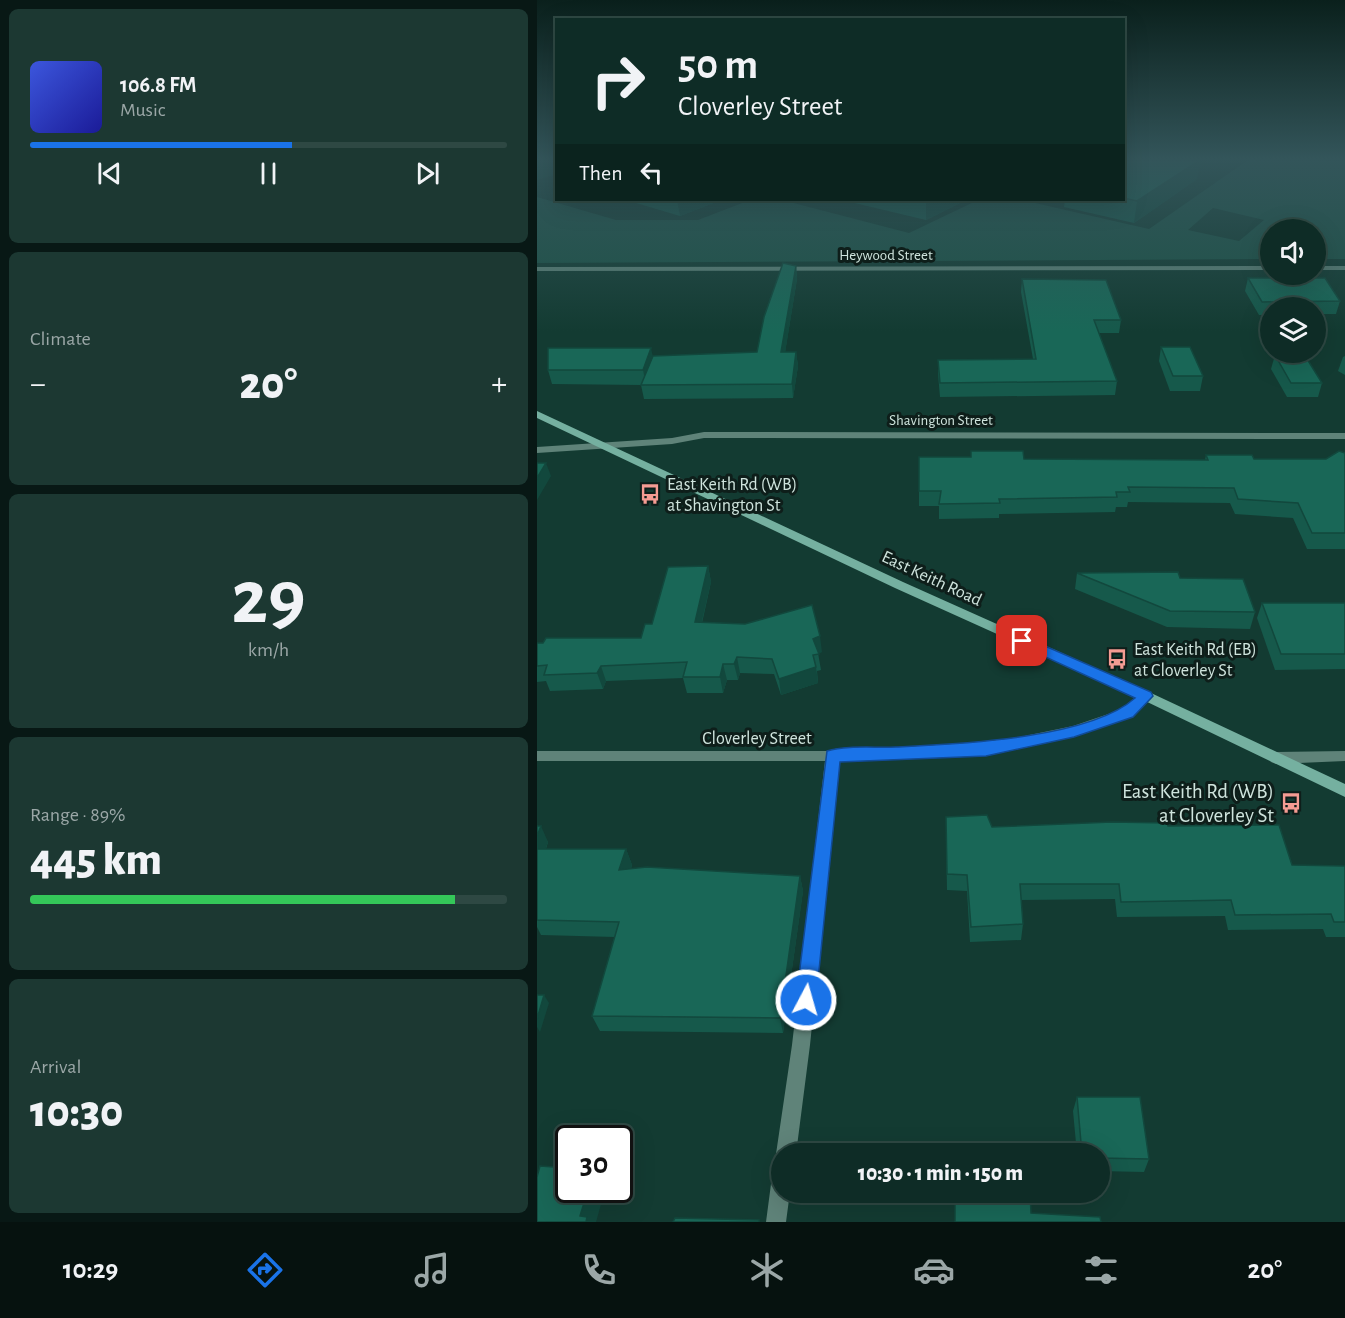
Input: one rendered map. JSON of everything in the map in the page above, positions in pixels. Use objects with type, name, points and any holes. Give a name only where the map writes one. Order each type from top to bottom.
[{"type":"main road","name":"East Keith Road","points":[[537,414],[899,585],[1146,696],[1345,791]]},
{"type":"street","name":"Heywood Street","points":[[537,269],[1260,268]]},
{"type":"street","points":[[1326,268],[1345,268]]},
{"type":"street","name":"Shavington Street","points":[[537,450],[672,441],[704,435],[1345,436]]},
{"type":"street","name":"Cloverley Street","points":[[537,756],[833,756],[986,750],[1074,731],[1128,713],[1146,696]]},
{"type":"street","points":[[788,1143],[801,1045],[833,756]]},
{"type":"street","points":[[1276,758],[1345,756]]},
{"type":"street","points":[[776,1222],[778,1203]]},
{"type":"green space","points":[[537,217],[698,220],[706,217],[848,217],[909,233],[942,217],[1097,217],[1149,229],[1166,217],[1203,217],[1188,230],[1239,241],[1260,223],[1260,259],[537,263]]},
{"type":"green space","points":[[1251,217],[1345,217],[1345,259],[1326,259],[1326,219],[1260,219]]},
{"type":"building","points":[[783,263],[796,266],[781,352],[796,352],[792,384],[641,385],[653,356],[757,352],[764,317]]},
{"type":"building","points":[[1248,278],[1260,278],[1260,285],[1326,285],[1326,280],[1340,301],[1326,301],[1326,297],[1260,299]]},
{"type":"building","points":[[1022,279],[1106,280],[1121,320],[1094,320],[1117,381],[940,383],[938,360],[1036,359]]},
{"type":"building","points":[[1161,347],[1190,347],[1203,376],[1173,376]]},
{"type":"building","points":[[548,348],[651,348],[643,370],[548,370]]},
{"type":"building","points":[[1280,363],[1310,363],[1322,383],[1291,383]]},
{"type":"building","points":[[971,451],[1023,451],[1024,459],[1208,460],[1206,455],[1252,455],[1254,459],[1326,459],[1339,451],[1345,453],[1345,533],[1312,533],[1298,503],[1238,499],[1234,488],[1128,487],[1130,492],[1116,492],[1117,497],[999,499],[1000,503],[939,504],[941,491],[919,491],[919,457],[971,457]]},
{"type":"building","points":[[537,463],[546,463],[537,478]]},
{"type":"building","points":[[708,566],[695,622],[745,624],[812,605],[820,636],[813,639],[819,654],[813,655],[816,667],[779,679],[772,659],[737,657],[734,664],[723,664],[720,677],[683,677],[687,662],[601,666],[597,673],[544,675],[547,665],[537,666],[537,643],[543,643],[546,638],[641,638],[645,624],[652,624],[668,567]]},
{"type":"building","points":[[1178,572],[1180,578],[1243,579],[1255,612],[1170,611],[1077,573]]},
{"type":"building","points":[[1262,603],[1345,603],[1345,654],[1281,654]]},
{"type":"building","points":[[987,815],[992,827],[1112,822],[1167,823],[1168,826],[1279,825],[1292,865],[1345,866],[1345,922],[1334,922],[1331,914],[1235,915],[1231,900],[1121,902],[1119,884],[1020,884],[1023,924],[971,927],[967,875],[947,874],[946,817]]},
{"type":"building","points":[[537,849],[626,849],[619,870],[647,867],[800,876],[780,1018],[592,1016],[619,922],[537,920]]},
{"type":"building","points":[[537,995],[544,995],[537,1019]]},
{"type":"building","points":[[1077,1097],[1140,1097],[1149,1159],[1110,1158],[1110,1143],[1081,1143]]},
{"type":"building","points":[[540,1166],[555,1167],[555,1203],[584,1203],[580,1216],[587,1217],[586,1222],[537,1222],[537,1177]]},
{"type":"building","points":[[955,1203],[1031,1203],[1031,1213],[1100,1217],[1101,1222],[955,1222]]},
{"type":"building","points":[[675,1218],[759,1220],[759,1222],[673,1222]]},
{"type":"place","name":"East Keith Rd (WB) at Shavington St","points":[[650,494]]},
{"type":"place","name":"East Keith Rd (EB) at Cloverley St","points":[[1117,659]]},
{"type":"place","name":"East Keith Rd (WB) at Cloverley St","points":[[1291,803]]},
{"type":"route","points":[[806,1000],[833,756],[986,750],[1074,731],[1128,713],[1146,696],[1022,641]]}]
